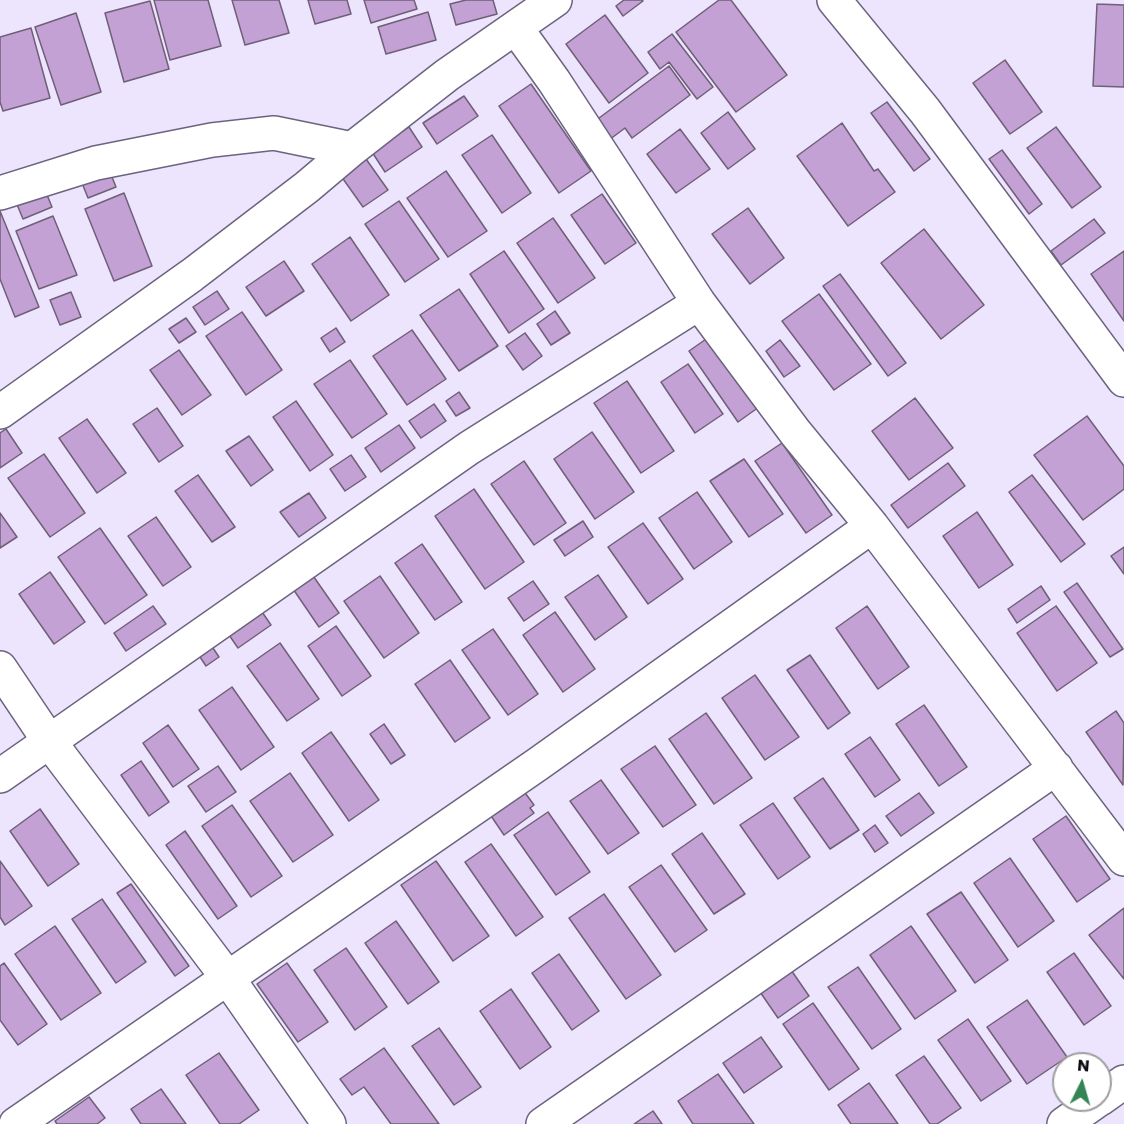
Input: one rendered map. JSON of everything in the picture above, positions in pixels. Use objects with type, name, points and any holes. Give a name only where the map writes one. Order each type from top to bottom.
[{"type":"street","points":[[0,412],[192,275],[447,75],[555,0]]},
{"type":"street","points":[[834,0],[925,111],[1124,380]]},
{"type":"street","points":[[516,28],[554,81],[699,303],[795,432],[872,526],[1124,859]]},
{"type":"street","points":[[0,193],[96,163],[212,140],[274,133],[352,149]]},
{"type":"street","points":[[0,776],[469,448],[699,303]]},
{"type":"street","points":[[16,1124],[538,764],[872,526]]},
{"type":"street","points":[[0,668],[49,741],[228,977],[329,1124]]},
{"type":"street","points":[[543,1124],[1056,768]]},
{"type":"street","points":[[1064,1124],[1081,1112]]},
{"type":"building","points":[[154,0],[208,0],[221,46],[170,60]]},
{"type":"building","points":[[232,0],[279,0],[289,33],[245,45]]},
{"type":"building","points":[[308,0],[347,0],[351,14],[315,24]]},
{"type":"building","points":[[364,0],[414,0],[417,9],[371,23]]},
{"type":"building","points":[[466,0],[493,0],[497,14],[456,25],[450,4]]},
{"type":"building","points":[[624,0],[643,1],[623,16],[616,6]]},
{"type":"building","points":[[719,0],[731,0],[787,75],[736,112],[676,32]]},
{"type":"building","points":[[150,1],[169,69],[124,82],[105,13]]},
{"type":"building","points":[[1097,4],[1124,5],[1124,87],[1093,86]]},
{"type":"building","points":[[428,12],[436,40],[386,54],[378,27]]},
{"type":"building","points":[[76,13],[101,92],[61,105],[35,27]]},
{"type":"building","points":[[605,15],[648,73],[609,103],[566,44]]},
{"type":"building","points":[[31,28],[50,98],[3,111],[0,102],[0,37]]},
{"type":"building","points":[[672,34],[713,87],[697,99],[669,62],[660,69],[648,52]]},
{"type":"building","points":[[1005,60],[1042,112],[1010,134],[973,83]]},
{"type":"building","points":[[669,66],[690,95],[632,138],[625,128],[609,140],[595,121]]},
{"type":"building","points":[[531,84],[591,171],[559,193],[499,106]]},
{"type":"building","points":[[464,96],[478,116],[437,144],[423,123]]},
{"type":"building","points":[[887,102],[930,159],[914,171],[871,113]]},
{"type":"building","points":[[728,112],[755,149],[728,169],[701,133]]},
{"type":"building","points":[[842,123],[874,171],[878,169],[895,192],[848,226],[797,156]]},
{"type":"building","points":[[409,127],[422,147],[385,172],[372,152]]},
{"type":"building","points":[[1056,127],[1101,187],[1072,208],[1027,148]]},
{"type":"building","points":[[680,129],[710,169],[676,193],[647,154]]},
{"type":"building","points":[[492,135],[531,193],[502,213],[462,155]]},
{"type":"building","points":[[1002,150],[1042,204],[1029,214],[989,159]]},
{"type":"building","points":[[366,159],[388,190],[363,207],[341,176]]},
{"type":"building","points":[[108,167],[116,187],[88,198],[80,178]]},
{"type":"building","points":[[446,171],[487,231],[448,257],[407,198]]},
{"type":"building","points":[[45,190],[52,207],[23,219],[16,202]]},
{"type":"building","points":[[124,193],[152,266],[114,281],[85,209]]},
{"type":"building","points":[[602,194],[636,243],[605,264],[571,215]]},
{"type":"building","points":[[399,201],[439,259],[405,282],[365,224]]},
{"type":"building","points":[[748,208],[784,258],[750,284],[712,234]]},
{"type":"building","points":[[0,211],[39,307],[15,317],[0,279]]},
{"type":"building","points":[[53,216],[77,275],[39,289],[16,231]]},
{"type":"building","points":[[553,218],[595,278],[558,303],[517,243]]},
{"type":"building","points":[[1094,219],[1105,233],[1061,265],[1051,251]]},
{"type":"building","points":[[924,229],[984,305],[941,339],[881,263]]},
{"type":"building","points":[[350,237],[389,295],[351,321],[312,264]]},
{"type":"building","points":[[504,251],[544,309],[509,333],[470,274]]},
{"type":"building","points":[[1124,251],[1124,321],[1091,274]]},
{"type":"building","points":[[284,261],[304,291],[266,316],[246,287]]},
{"type":"building","points":[[840,274],[906,363],[888,376],[823,286]]},
{"type":"building","points":[[459,289],[498,346],[459,371],[420,315]]},
{"type":"building","points":[[217,291],[229,309],[205,325],[193,307]]},
{"type":"building","points":[[71,292],[81,317],[60,325],[50,300]]},
{"type":"building","points":[[819,294],[871,364],[834,390],[782,321]]},
{"type":"building","points":[[555,311],[570,333],[551,345],[537,324]]},
{"type":"building","points":[[242,312],[282,370],[246,395],[206,336]]},
{"type":"building","points":[[186,318],[196,332],[179,343],[169,329]]},
{"type":"building","points":[[336,328],[345,342],[330,352],[321,338]]},
{"type":"building","points":[[412,330],[446,379],[407,405],[373,356]]},
{"type":"building","points":[[525,333],[542,356],[523,370],[506,346]]},
{"type":"building","points":[[709,337],[759,407],[738,422],[689,351]]},
{"type":"building","points":[[780,340],[800,366],[784,377],[766,351]]},
{"type":"building","points":[[179,350],[211,395],[182,415],[150,370]]},
{"type":"building","points":[[350,360],[387,414],[352,438],[314,384]]},
{"type":"building","points":[[688,364],[723,414],[695,433],[661,382]]},
{"type":"building","points":[[627,381],[674,451],[641,473],[594,403]]},
{"type":"building","points":[[459,392],[470,408],[456,416],[446,401]]},
{"type":"building","points":[[915,398],[953,448],[909,480],[872,431]]},
{"type":"building","points":[[296,401],[333,455],[310,471],[273,417]]},
{"type":"building","points":[[434,404],[446,421],[421,438],[409,421]]},
{"type":"building","points":[[157,408],[183,446],[159,462],[133,424]]},
{"type":"building","points":[[1087,416],[1124,466],[1124,489],[1083,520],[1034,455]]},
{"type":"building","points":[[87,419],[126,473],[97,493],[59,438]]},
{"type":"building","points":[[399,425],[415,448],[381,472],[365,448]]},
{"type":"building","points":[[6,429],[22,453],[0,468],[0,433]]},
{"type":"building","points":[[592,432],[634,492],[595,519],[554,459]]},
{"type":"building","points":[[249,436],[273,470],[251,486],[226,451]]},
{"type":"building","points":[[782,443],[832,515],[806,533],[755,461]]},
{"type":"building","points":[[44,454],[85,513],[50,537],[8,478]]},
{"type":"building","points":[[351,455],[366,477],[345,491],[330,469]]},
{"type":"building","points":[[744,459],[783,514],[749,537],[710,481]]},
{"type":"building","points":[[524,461],[566,523],[534,545],[491,484]]},
{"type":"building","points":[[948,463],[965,486],[908,528],[891,505]]},
{"type":"building","points":[[198,475],[235,527],[212,542],[175,491]]},
{"type":"building","points":[[1032,475],[1085,544],[1061,562],[1009,492]]},
{"type":"building","points":[[474,489],[524,562],[485,589],[435,516]]},
{"type":"building","points":[[697,492],[732,542],[694,569],[659,518]]},
{"type":"building","points":[[309,493],[326,518],[299,537],[280,512]]},
{"type":"building","points":[[977,512],[1013,565],[979,588],[943,536]]},
{"type":"building","points":[[0,513],[17,537],[0,548]]},
{"type":"building","points":[[156,517],[191,567],[163,586],[128,536]]},
{"type":"building","points":[[583,521],[593,537],[565,556],[554,540]]},
{"type":"building","points":[[643,523],[683,579],[648,604],[608,547]]},
{"type":"building","points":[[100,528],[147,595],[105,624],[58,557]]},
{"type":"building","points":[[422,544],[462,602],[435,620],[395,563]]},
{"type":"building","points":[[1124,547],[1124,574],[1111,556]]},
{"type":"building","points":[[309,570],[339,613],[319,627],[289,583]]},
{"type":"building","points":[[50,572],[85,622],[54,644],[19,594]]},
{"type":"building","points":[[598,575],[627,617],[595,640],[565,597]]},
{"type":"building","points":[[380,576],[419,633],[384,658],[344,601]]},
{"type":"building","points":[[533,581],[549,604],[524,621],[508,598]]},
{"type":"building","points":[[1077,583],[1123,649],[1110,657],[1064,592]]},
{"type":"building","points":[[1041,586],[1050,600],[1017,623],[1008,609]]},
{"type":"building","points":[[153,606],[166,624],[126,651],[114,633]]},
{"type":"building","points":[[867,606],[909,667],[878,689],[836,628]]},
{"type":"building","points":[[1056,606],[1097,663],[1057,691],[1017,633]]},
{"type":"building","points":[[260,609],[271,625],[238,648],[227,632]]},
{"type":"building","points":[[555,612],[595,669],[563,692],[523,635]]},
{"type":"building","points":[[336,626],[371,676],[342,696],[308,646]]},
{"type":"building","points":[[493,629],[538,694],[508,715],[462,650]]},
{"type":"building","points":[[209,642],[219,657],[206,666],[196,651]]},
{"type":"building","points":[[280,643],[319,699],[287,721],[247,666]]},
{"type":"building","points":[[810,655],[850,713],[828,729],[787,670]]},
{"type":"building","points":[[450,660],[490,718],[455,742],[415,684]]},
{"type":"building","points":[[755,675],[799,737],[765,760],[722,698]]},
{"type":"building","points":[[232,687],[274,747],[241,770],[199,710]]},
{"type":"building","points":[[924,705],[967,767],[939,786],[896,724]]},
{"type":"building","points":[[1116,711],[1124,723],[1123,785],[1086,732]]},
{"type":"building","points":[[706,713],[752,778],[714,804],[669,739]]},
{"type":"building","points":[[384,724],[405,755],[391,764],[370,734]]},
{"type":"building","points":[[168,725],[199,769],[173,787],[143,743]]},
{"type":"building","points":[[331,732],[379,800],[349,821],[302,753]]},
{"type":"building","points":[[870,737],[900,780],[875,797],[845,754]]},
{"type":"building","points":[[655,746],[696,805],[663,827],[621,769]]},
{"type":"building","points":[[141,761],[169,802],[149,816],[121,775]]},
{"type":"building","points":[[218,766],[236,792],[206,812],[188,786]]},
{"type":"building","points":[[290,773],[333,835],[293,862],[250,801]]},
{"type":"building","points":[[823,778],[859,830],[830,849],[794,798]]},
{"type":"building","points":[[601,780],[639,833],[608,854],[570,801]]},
{"type":"building","points":[[520,786],[534,805],[530,808],[534,813],[504,835],[487,810]]},
{"type":"building","points":[[919,793],[934,813],[901,836],[886,816]]},
{"type":"building","points":[[773,803],[810,857],[778,879],[740,825]]},
{"type":"building","points":[[232,805],[282,876],[251,897],[202,826]]},
{"type":"building","points":[[40,809],[79,864],[48,886],[10,831]]},
{"type":"building","points":[[548,812],[590,872],[556,895],[514,835]]},
{"type":"building","points":[[1066,816],[1110,879],[1077,902],[1033,839]]},
{"type":"building","points":[[875,825],[888,843],[875,852],[863,834]]},
{"type":"building","points":[[185,831],[237,906],[218,919],[166,845]]},
{"type":"building","points":[[702,833],[745,894],[714,914],[672,854]]},
{"type":"building","points":[[491,844],[543,917],[516,936],[465,862]]},
{"type":"building","points":[[1010,858],[1054,921],[1018,947],[974,883]]},
{"type":"building","points":[[0,861],[32,906],[5,925],[0,917]]},
{"type":"building","points":[[436,861],[489,936],[453,961],[401,885]]},
{"type":"building","points":[[661,865],[707,930],[675,952],[629,887]]},
{"type":"building","points":[[131,884],[189,966],[175,976],[117,893]]},
{"type":"building","points":[[961,892],[1008,960],[975,983],[927,914]]},
{"type":"building","points":[[604,894],[661,975],[626,999],[569,918]]},
{"type":"building","points":[[102,899],[146,962],[116,983],[72,919]]},
{"type":"building","points":[[1124,908],[1124,979],[1089,935]]},
{"type":"building","points":[[396,921],[439,982],[408,1004],[365,943]]},
{"type":"building","points":[[55,926],[101,993],[61,1020],[15,954]]},
{"type":"building","points":[[911,926],[956,991],[915,1019],[870,955]]},
{"type":"building","points":[[346,948],[387,1007],[355,1030],[314,970]]},
{"type":"building","points":[[1074,953],[1111,1006],[1084,1025],[1047,972]]},
{"type":"building","points":[[559,954],[599,1011],[572,1030],[532,973]]},
{"type":"building","points":[[4,963],[47,1024],[18,1045],[0,1020],[0,966]]},
{"type":"building","points":[[287,963],[328,1022],[298,1042],[257,984]]},
{"type":"building","points":[[789,967],[809,996],[778,1018],[758,989]]},
{"type":"building","points":[[858,967],[901,1029],[872,1049],[828,987]]},
{"type":"building","points":[[511,989],[551,1047],[520,1069],[480,1011]]},
{"type":"building","points":[[1027,1000],[1063,1052],[1052,1052],[1052,1067],[1027,1084],[987,1027]]},
{"type":"building","points":[[813,1003],[859,1069],[829,1090],[783,1024]]},
{"type":"building","points":[[968,1019],[1011,1081],[981,1101],[938,1040]]},
{"type":"building","points":[[439,1028],[481,1087],[454,1105],[412,1046]]},
{"type":"building","points":[[761,1037],[782,1067],[744,1093],[723,1063]]},
{"type":"building","points":[[384,1048],[439,1124],[391,1124],[364,1087],[352,1095],[340,1079]]},
{"type":"building","points":[[219,1053],[259,1110],[239,1124],[220,1124],[186,1075]]},
{"type":"building","points":[[924,1056],[961,1108],[937,1124],[930,1124],[896,1075]]},
{"type":"building","points":[[718,1074],[754,1124],[693,1124],[678,1101]]},
{"type":"building","points":[[869,1083],[898,1124],[851,1124],[838,1105]]},
{"type":"building","points":[[161,1089],[186,1124],[141,1124],[131,1109]]},
{"type":"building","points":[[89,1097],[105,1118],[97,1124],[57,1124],[55,1121]]},
{"type":"building","points":[[653,1111],[662,1124],[634,1124]]}]
